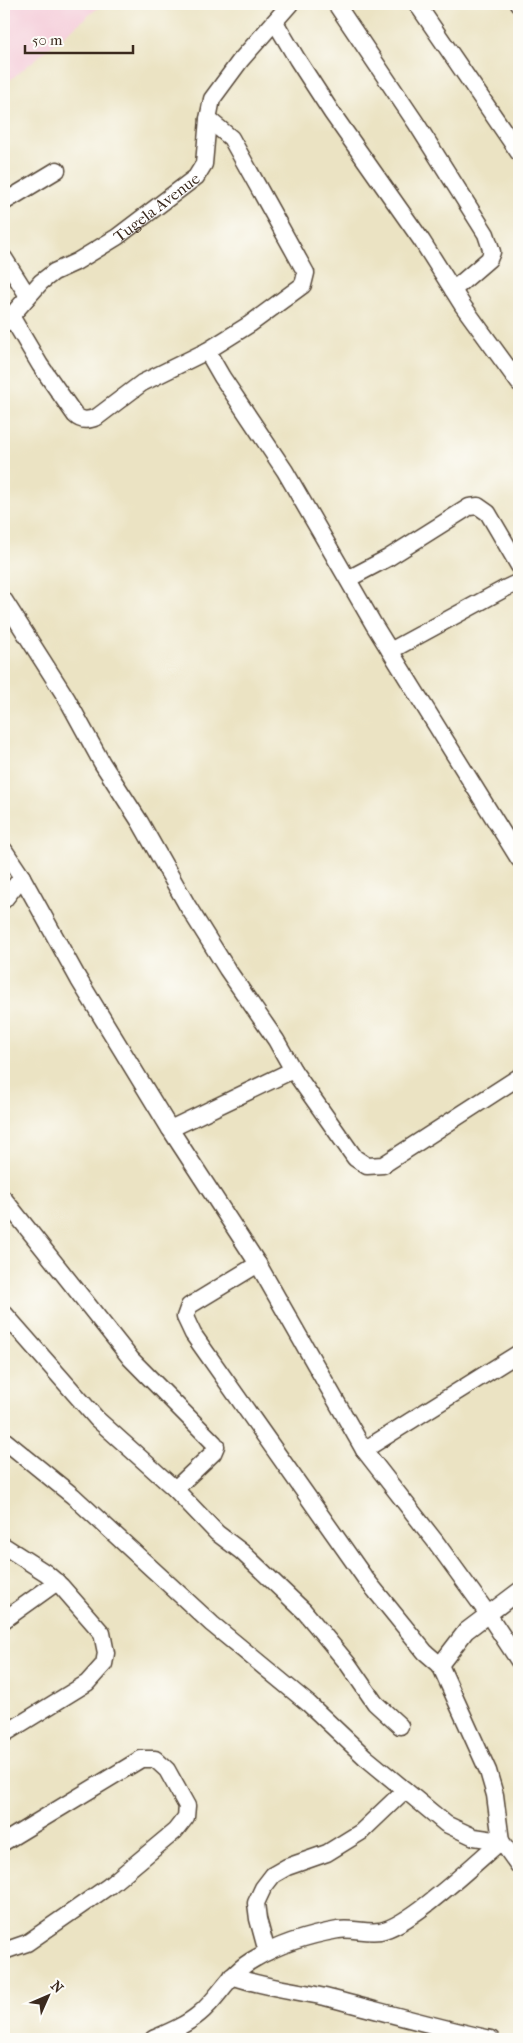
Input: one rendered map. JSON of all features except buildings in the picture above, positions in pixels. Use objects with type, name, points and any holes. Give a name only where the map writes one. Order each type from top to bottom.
[{"type":"street","name":"Tugela Avenue","points":[[7,320],[40,282],[54,272],[117,237],[196,178],[204,164],[208,119],[212,99],[240,61],[290,4]]},
{"type":"street","points":[[336,4],[416,123],[486,234],[492,252],[489,259],[453,290]]},
{"type":"street","points":[[417,4],[519,153]]},
{"type":"street","points":[[276,22],[296,59],[332,113],[519,383]]},
{"type":"street","points":[[7,320],[75,415],[80,420],[88,420],[97,417],[142,383],[207,351],[250,324],[303,285],[306,273],[230,138],[208,119]]},
{"type":"street","points":[[4,202],[57,170]]},
{"type":"street","points":[[4,258],[28,296]]},
{"type":"street","points":[[207,351],[222,377],[285,471],[390,651],[519,859]]},
{"type":"street","points":[[348,580],[388,558],[469,507],[478,506],[488,513],[519,566]]},
{"type":"street","points":[[390,651],[504,588],[519,582]]},
{"type":"street","points":[[4,600],[67,699],[102,763],[140,822],[187,905],[276,1040],[293,1070],[355,1158],[367,1166],[383,1165],[519,1077]]},
{"type":"street","points":[[4,850],[22,877],[79,980],[170,1129],[258,1264],[364,1450],[395,1488],[488,1614],[519,1661]]},
{"type":"street","points":[[4,900],[22,877]]},
{"type":"street","points":[[170,1129],[293,1070]]},
{"type":"street","points":[[4,1198],[131,1359],[216,1446],[213,1453],[175,1489]]},
{"type":"street","points":[[258,1264],[190,1306],[185,1317],[199,1342],[366,1578],[425,1652],[440,1665],[488,1771],[495,1795],[501,1841],[519,1866]]},
{"type":"street","points":[[4,1313],[96,1418],[175,1489],[217,1533],[242,1552],[304,1611],[348,1664],[375,1704],[400,1726]]},
{"type":"street","points":[[364,1450],[519,1353]]},
{"type":"street","points":[[4,1440],[73,1496],[212,1624],[309,1704],[365,1757],[446,1824],[474,1837],[501,1841]]},
{"type":"street","points":[[4,1546],[57,1582],[102,1634],[106,1653],[104,1664],[87,1684],[4,1734]]},
{"type":"street","points":[[4,1620],[57,1582]]},
{"type":"street","points":[[440,1665],[466,1631],[519,1591]]},
{"type":"street","points":[[4,1842],[141,1759],[155,1759],[167,1770],[187,1806],[186,1817],[175,1831],[109,1886],[27,1943],[4,1950]]},
{"type":"street","points":[[268,1952],[258,1919],[256,1902],[263,1888],[273,1875],[287,1867],[328,1853],[361,1832],[405,1790]]},
{"type":"street","points":[[153,2039],[171,2032],[200,2013],[232,1976],[254,1959],[285,1944],[339,1930],[380,1931],[395,1926],[444,1890],[501,1841]]},
{"type":"street","points":[[232,1976],[256,1985],[317,1996],[452,2031],[491,2039]]},
{"type":"shaded area","points":[[4,4],[96,4],[99,7],[4,85]]}]
